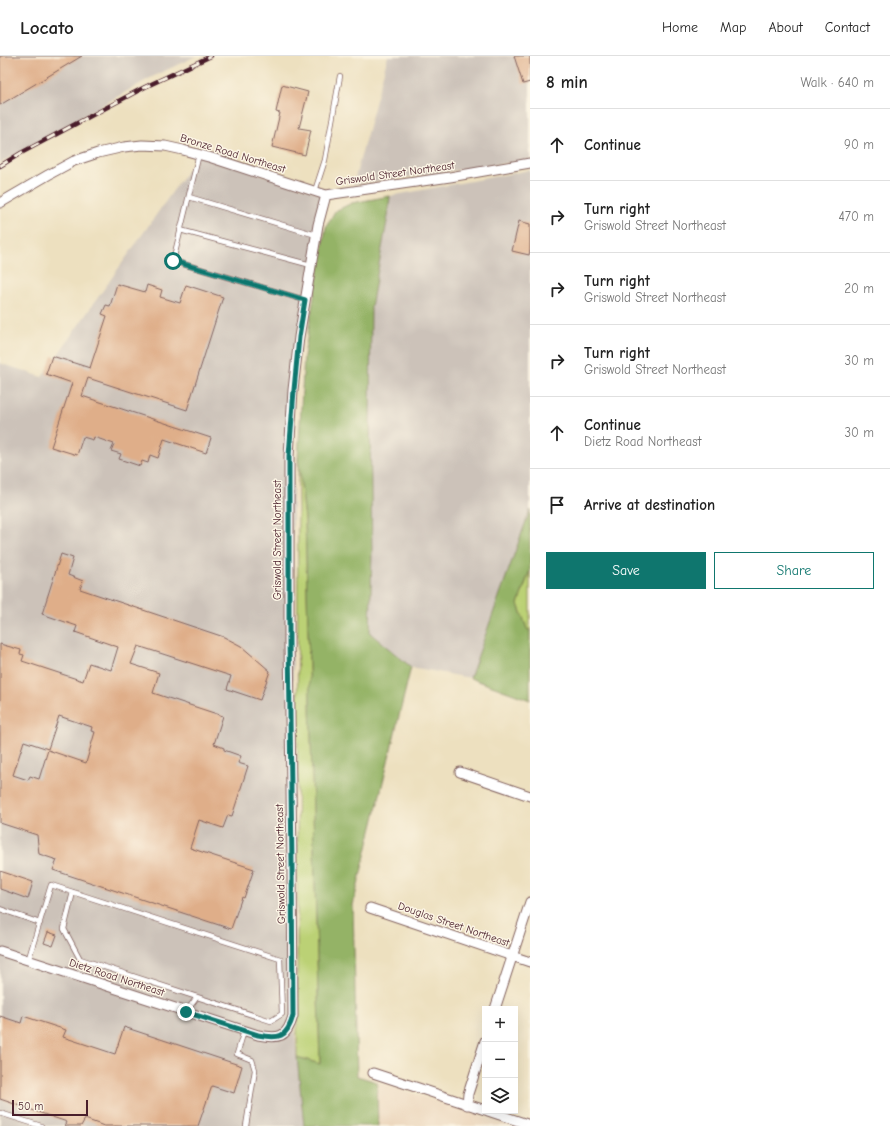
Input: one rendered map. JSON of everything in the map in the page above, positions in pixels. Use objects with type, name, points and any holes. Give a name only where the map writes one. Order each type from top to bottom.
[{"type":"street","name":"Bronze Road Northeast","points":[[0,203],[74,161],[98,153],[124,147],[142,145],[165,146],[199,154],[326,195]]},
{"type":"street","name":"Griswold Street Northeast","points":[[228,1026],[270,1037],[283,1035],[290,1027],[293,1016],[289,633],[289,456],[299,337],[316,235],[326,195],[450,177],[530,163]]},
{"type":"street","points":[[460,772],[530,796]]},
{"type":"street","points":[[497,1006],[530,902]]},
{"type":"street","name":"Douglas Street Northeast","points":[[370,908],[530,962]]},
{"type":"street","name":"Dietz Road Northeast","points":[[0,951],[228,1026]]},
{"type":"street","points":[[467,1104],[468,1094],[485,1042]]},
{"type":"street","points":[[373,1073],[482,1109]]},
{"type":"street","points":[[497,1114],[530,1125]]},
{"type":"lane","points":[[315,191],[326,153],[340,76]]},
{"type":"lane","points":[[199,154],[173,261],[305,300]]},
{"type":"lane","points":[[189,197],[316,235]]},
{"type":"lane","points":[[180,230],[311,266]]},
{"type":"lane","points":[[28,961],[51,885],[73,892],[280,959],[282,1014],[271,1021],[80,959],[64,929],[73,892]]},
{"type":"lane","points":[[0,909],[40,922]]},
{"type":"lane","points":[[186,1012],[197,997]]},
{"type":"lane","points":[[244,1031],[237,1054],[252,1060],[255,1070],[246,1126]]},
{"type":"lane","points":[[0,1113],[41,1126]]},
{"type":"shaded area","points":[[0,56],[196,56],[152,77],[0,163]]},
{"type":"shaded area","points":[[388,56],[530,56],[530,160],[353,185]]},
{"type":"shaded area","points":[[199,154],[326,195],[293,390],[293,1016],[304,1126],[0,1126],[0,363],[42,377]]},
{"type":"shaded area","points":[[530,170],[530,510],[470,678],[411,667],[370,633],[372,551],[370,422],[371,307],[388,216],[390,196]]},
{"type":"shaded area","points":[[377,1082],[513,1126],[378,1126]]},
{"type":"green space","points":[[390,196],[388,216],[371,307],[370,422],[372,551],[370,633],[411,667],[353,905],[357,1076],[377,1082],[378,1126],[304,1126],[297,1057],[320,1064],[305,519],[298,458],[304,356],[326,227],[335,211],[352,203]]},
{"type":"green space","points":[[298,458],[305,519],[320,1064],[297,1057]]},
{"type":"green space","points":[[530,510],[530,570],[518,604],[527,629],[530,631],[530,700],[470,678]]},
{"type":"green space","points":[[530,570],[530,631],[527,629],[518,604]]},
{"type":"building","points":[[0,56],[82,56],[0,105]]},
{"type":"building","points":[[514,56],[530,56],[530,82],[523,84]]},
{"type":"building","points":[[282,85],[308,92],[299,128],[311,130],[305,155],[272,147],[280,113],[276,112]]},
{"type":"building","points":[[519,221],[530,224],[529,255],[512,251]]},
{"type":"building","points":[[117,284],[145,292],[147,285],[162,290],[160,297],[180,303],[186,285],[223,297],[187,410],[88,378],[82,396],[211,438],[206,453],[164,439],[158,458],[150,455],[148,463],[142,461],[140,466],[119,459],[121,454],[111,451],[114,444],[94,437],[93,440],[83,437],[77,455],[51,447],[72,383],[46,374],[52,356],[90,368],[107,316],[102,314],[106,305],[110,306]]},
{"type":"building","points":[[61,554],[73,558],[68,575],[83,581],[80,589],[224,637],[241,646],[270,671],[260,700],[227,689],[231,676],[138,646],[131,664],[159,673],[153,693],[223,716],[214,744],[224,748],[224,750],[241,756],[238,763],[248,766],[232,816],[228,815],[223,828],[199,820],[190,848],[254,869],[231,929],[53,870],[57,860],[39,854],[37,835],[0,823],[0,644],[21,650],[20,654],[24,655],[22,661],[83,681],[89,663],[111,670],[118,647],[75,632],[77,626],[42,614]],"holes":[[[59,716],[92,727],[91,731],[95,732],[86,763],[48,750],[39,779],[30,776],[28,780],[13,775],[24,741],[48,749]]]},
{"type":"building","points":[[0,871],[33,882],[28,899],[0,889]]},
{"type":"building","points":[[48,932],[57,935],[53,946],[44,943]]},
{"type":"building","points":[[0,1016],[21,1023],[23,1016],[66,1030],[63,1037],[115,1054],[124,1027],[242,1066],[234,1093],[212,1086],[198,1126],[104,1126],[85,1119],[81,1126],[65,1126],[67,1122],[0,1099]]},
{"type":"railway","points":[[0,166],[21,153],[145,87],[211,56]]},
{"type":"route","points":[[173,261],[305,300],[299,337],[289,456],[288,519],[293,1016],[290,1027],[283,1035],[270,1037],[258,1035],[186,1012]]}]
